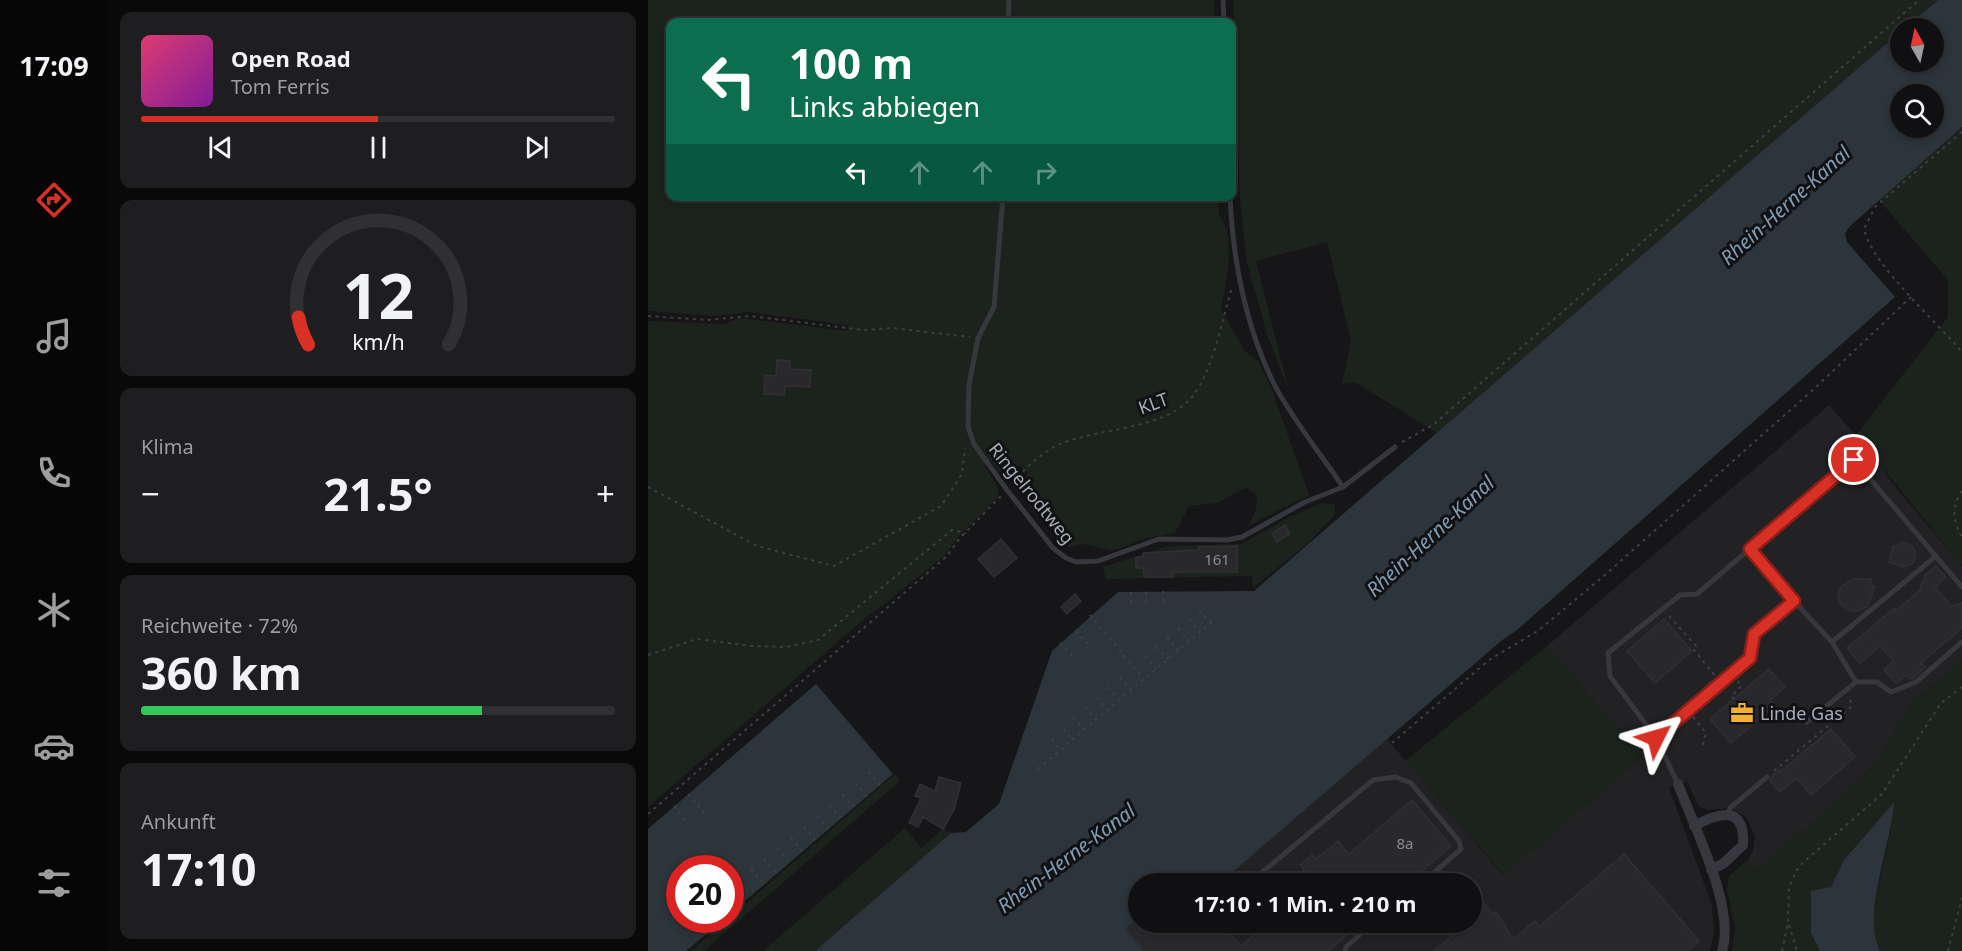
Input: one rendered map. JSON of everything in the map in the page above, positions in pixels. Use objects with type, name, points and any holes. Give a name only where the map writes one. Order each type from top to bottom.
[{"type":"street","points":[[1678,784],[1724,908],[1727,933],[1722,951]]},
{"type":"street","points":[[1694,826],[1720,814],[1728,814],[1740,821],[1744,830],[1743,845],[1724,863],[1711,870]]},
{"type":"lane","points":[[1008,18],[1009,0]]},
{"type":"lane","points":[[1223,0],[1224,18]]},
{"type":"lane","name":"Ringelrodtweg","points":[[1003,201],[994,307],[978,338],[969,385],[968,427],[974,444],[1007,490],[1053,548],[1066,558],[1076,562],[1098,561],[1159,539],[1227,540],[1242,537],[1305,502],[1343,488],[1395,447]]},
{"type":"lane","points":[[1230,201],[1236,273],[1255,337],[1275,385],[1343,488]]},
{"type":"lane","points":[[1678,784],[1656,738],[1610,676],[1608,653],[1680,595],[1697,594],[1854,460],[1962,587]]},
{"type":"lane","points":[[1750,549],[1832,642],[1856,682]]},
{"type":"lane","points":[[1832,642],[1936,556]]},
{"type":"lane","points":[[1656,738],[1750,658],[1754,634],[1794,601]]},
{"type":"lane","points":[[1807,722],[1856,682],[1877,682],[1890,692],[1916,682],[1962,642]]},
{"type":"lane","points":[[1261,873],[1373,780],[1395,777],[1411,783],[1459,841],[1461,849],[1456,856],[1435,873]]},
{"type":"lane","points":[[1728,814],[1731,808],[1767,777]]},
{"type":"lane","points":[[1345,951],[1346,947],[1362,933]]},
{"type":"path","points":[[1395,447],[1433,425],[1919,0]]},
{"type":"path","points":[[1962,132],[1875,207],[1864,228],[1870,247],[1911,297],[1962,352]]},
{"type":"path","name":"KLT","points":[[648,814],[946,557],[1036,459],[1059,445],[1168,414],[1191,398],[1205,377],[1236,273]]},
{"type":"path","points":[[1392,743],[1489,660],[1539,630],[1605,575],[1815,388],[1911,297]]},
{"type":"path","points":[[648,316],[707,320],[750,316],[864,330],[892,328],[978,338]]},
{"type":"path","points":[[648,487],[757,546],[834,566],[941,506],[962,474],[968,427]]},
{"type":"path","points":[[1962,491],[1954,507],[1957,528],[1962,537]]},
{"type":"path","points":[[648,655],[696,639],[752,646],[786,647],[818,640],[952,530],[966,533]]},
{"type":"path","points":[[1163,591],[1164,606]]},
{"type":"path","points":[[1131,592],[1131,607]]},
{"type":"path","points":[[1146,592],[1146,607]]},
{"type":"path","points":[[1663,609],[1696,646],[1693,649],[1718,679],[1728,670],[1742,686],[1731,696],[1734,699]]},
{"type":"path","points":[[1200,610],[1210,623]]},
{"type":"path","points":[[1090,615],[1144,679]]},
{"type":"path","points":[[1189,618],[1200,632]]},
{"type":"path","points":[[1038,769],[1216,618]]},
{"type":"path","points":[[1178,628],[1189,641]]},
{"type":"path","points":[[1076,631],[1090,646]]},
{"type":"path","points":[[1167,637],[1178,650]]},
{"type":"path","points":[[1060,642],[1076,660]]},
{"type":"path","points":[[1156,646],[1168,659]]},
{"type":"path","points":[[1145,656],[1156,669]]},
{"type":"path","points":[[1120,677],[1131,690]]},
{"type":"path","points":[[1108,687],[1118,699]]},
{"type":"path","points":[[1782,951],[1788,922],[1790,887],[1798,866],[1882,794],[1941,703],[1962,687]]},
{"type":"path","points":[[1767,777],[1852,706],[1847,690]]},
{"type":"path","points":[[1097,697],[1107,710]]},
{"type":"path","points":[[1085,707],[1096,720]]},
{"type":"path","points":[[1073,717],[1084,729]]},
{"type":"path","points":[[1699,725],[1706,733],[1702,748]]},
{"type":"path","points":[[1064,729],[1072,739]]},
{"type":"path","points":[[1053,740],[1060,750]]},
{"type":"path","points":[[868,772],[880,785]]},
{"type":"path","points":[[855,783],[867,797]]},
{"type":"path","points":[[688,794],[704,813]]},
{"type":"path","points":[[842,794],[854,807]]},
{"type":"path","points":[[829,805],[841,818]]},
{"type":"path","points":[[674,806],[686,821]]},
{"type":"path","points":[[817,816],[828,829]]},
{"type":"path","points":[[804,827],[815,840]]},
{"type":"path","points":[[791,838],[802,851]]},
{"type":"path","points":[[777,848],[789,862]]},
{"type":"path","points":[[764,859],[777,873]]},
{"type":"path","points":[[751,869],[764,884]]},
{"type":"path","points":[[744,887],[751,895]]},
{"type":"path","points":[[1948,951],[1962,898]]},
{"type":"path","points":[[1788,922],[1797,951]]},
{"type":"shaded area","points":[[648,0],[1214,0],[1214,18],[666,18],[666,201],[1219,201],[1219,215],[1228,236],[1229,248],[1221,310],[1245,351],[1259,362],[1272,390],[1309,495],[1248,526],[1257,499],[1251,490],[1245,488],[1217,503],[1189,506],[1175,533],[1143,539],[1114,551],[1083,544],[1068,547],[1033,512],[1020,488],[1019,485],[1028,473],[1020,466],[1002,475],[990,460],[984,466],[999,488],[997,498],[961,534],[943,557],[856,626],[648,807],[648,321],[724,324],[739,318],[848,331],[848,325],[748,312],[716,316],[648,311]]},
{"type":"shaded area","points":[[1233,0],[1938,0],[1917,18],[1890,18],[1890,41],[1437,433],[1355,382],[1342,384],[1351,341],[1327,242],[1256,261],[1289,391],[1269,340],[1247,263],[1240,201],[1236,18],[1234,18]]},
{"type":"shaded area","points":[[1962,127],[1962,566],[1856,435],[1948,317],[1948,280],[1879,200]]},
{"type":"shaded area","points":[[1829,405],[1879,461],[1891,482],[1962,566],[1962,660],[1912,702],[1877,761],[1859,781],[1756,871],[1748,860],[1753,851],[1755,837],[1746,817],[1730,808],[1708,810],[1699,807],[1687,781],[1669,788],[1712,905],[1714,932],[1710,951],[1141,951],[1162,933],[1482,933],[1482,873],[1232,873],[1387,739],[1503,875],[1643,757],[1547,646]]},
{"type":"shaded area","points":[[1321,503],[1335,504],[1335,515],[1309,542],[1253,588],[1252,576],[1106,579],[1103,567],[1168,546],[1241,544]]},
{"type":"shaded area","points":[[1547,646],[1644,757],[1504,875],[1405,761]]},
{"type":"shaded area","points":[[1962,660],[1962,951],[1880,951],[1875,935],[1874,917],[1889,839],[1893,803],[1844,860],[1811,933],[1820,951],[1732,951],[1735,928],[1727,890],[1729,876],[1748,860],[1756,870],[1859,781],[1877,761],[1912,702]]},
{"type":"shaded area","points":[[895,774],[900,781],[744,916],[744,905]]},
{"type":"shaded area","points":[[905,828],[921,848],[943,829],[951,833],[815,951],[763,951]]},
{"type":"shaded area","points":[[712,933],[725,933],[704,951],[691,951]]},
{"type":"water","name":"Rhein-Herne-Kanal","points":[[1938,0],[1962,0],[1962,127],[1849,227],[1845,234],[1847,242],[1895,297],[1517,630],[1501,641],[1232,873],[1128,873],[1128,933],[1162,933],[1141,951],[815,951],[951,833],[966,832],[999,804],[1052,651],[1118,592],[1254,591],[1890,41],[1890,72],[1944,72],[1944,18],[1917,18]]},
{"type":"water","points":[[816,684],[893,774],[744,902],[744,855],[666,855],[666,933],[707,933],[686,951],[648,951],[648,829]]},
{"type":"water","points":[[1894,802],[1879,878],[1874,918],[1875,936],[1880,951],[1820,951],[1811,933],[1811,891],[1831,887],[1844,860]]},
{"type":"building","points":[[777,360],[790,361],[790,369],[811,370],[810,387],[785,386],[784,395],[764,394],[765,375],[776,376]]},
{"type":"building","points":[[1285,525],[1290,534],[1277,542],[1272,533]]},
{"type":"building","points":[[1001,539],[1017,558],[994,577],[978,559]]},
{"type":"building","points":[[1903,542],[1913,547],[1916,555],[1913,564],[1903,567],[1889,562],[1893,547]]},
{"type":"building","points":[[1237,546],[1237,572],[1182,572],[1173,573],[1173,577],[1144,577],[1143,568],[1136,568],[1136,557],[1143,557],[1143,553],[1198,550],[1198,547]]},
{"type":"building","points":[[1936,566],[1946,577],[1935,587],[1951,606],[1962,603],[1962,628],[1921,663],[1925,667],[1913,678],[1910,679],[1906,675],[1896,683],[1884,670],[1894,661],[1880,646],[1860,663],[1847,648],[1894,608],[1896,611],[1921,589],[1926,578],[1924,576]]},
{"type":"building","points":[[1853,579],[1872,579],[1870,585],[1875,587],[1867,607],[1854,612],[1841,605],[1838,596],[1841,587]]},
{"type":"building","points":[[1075,594],[1081,601],[1067,614],[1061,607]]},
{"type":"building","points":[[1664,619],[1692,651],[1655,683],[1627,651]]},
{"type":"building","name":"Linde Gas","points":[[1769,669],[1785,687],[1770,700],[1774,706],[1731,743],[1710,719]]},
{"type":"building","points":[[1831,729],[1855,757],[1811,795],[1797,778],[1780,792],[1770,781],[1772,776],[1779,770],[1780,772]]},
{"type":"building","points":[[939,777],[961,783],[954,810],[943,829],[923,817],[918,827],[909,823],[921,798],[915,796],[920,784],[935,791]]},
{"type":"building","points":[[1412,800],[1451,846],[1420,873],[1300,873],[1304,869],[1300,865],[1312,855],[1316,859],[1338,841],[1349,854]]},
{"type":"building","points":[[1624,854],[1699,941],[1688,951],[1434,951],[1452,936],[1449,933],[1482,933],[1482,901],[1493,914],[1495,912],[1500,918],[1513,939],[1535,921],[1540,926]]},
{"type":"building","points":[[1128,933],[1230,933],[1241,946],[1256,933],[1349,933],[1328,951],[1144,951]]},
{"type":"place","name":"Linde Gas","points":[[1742,713]]},
{"type":"route","points":[[1656,738],[1750,658],[1754,634],[1794,601],[1750,549],[1854,460]]}]
